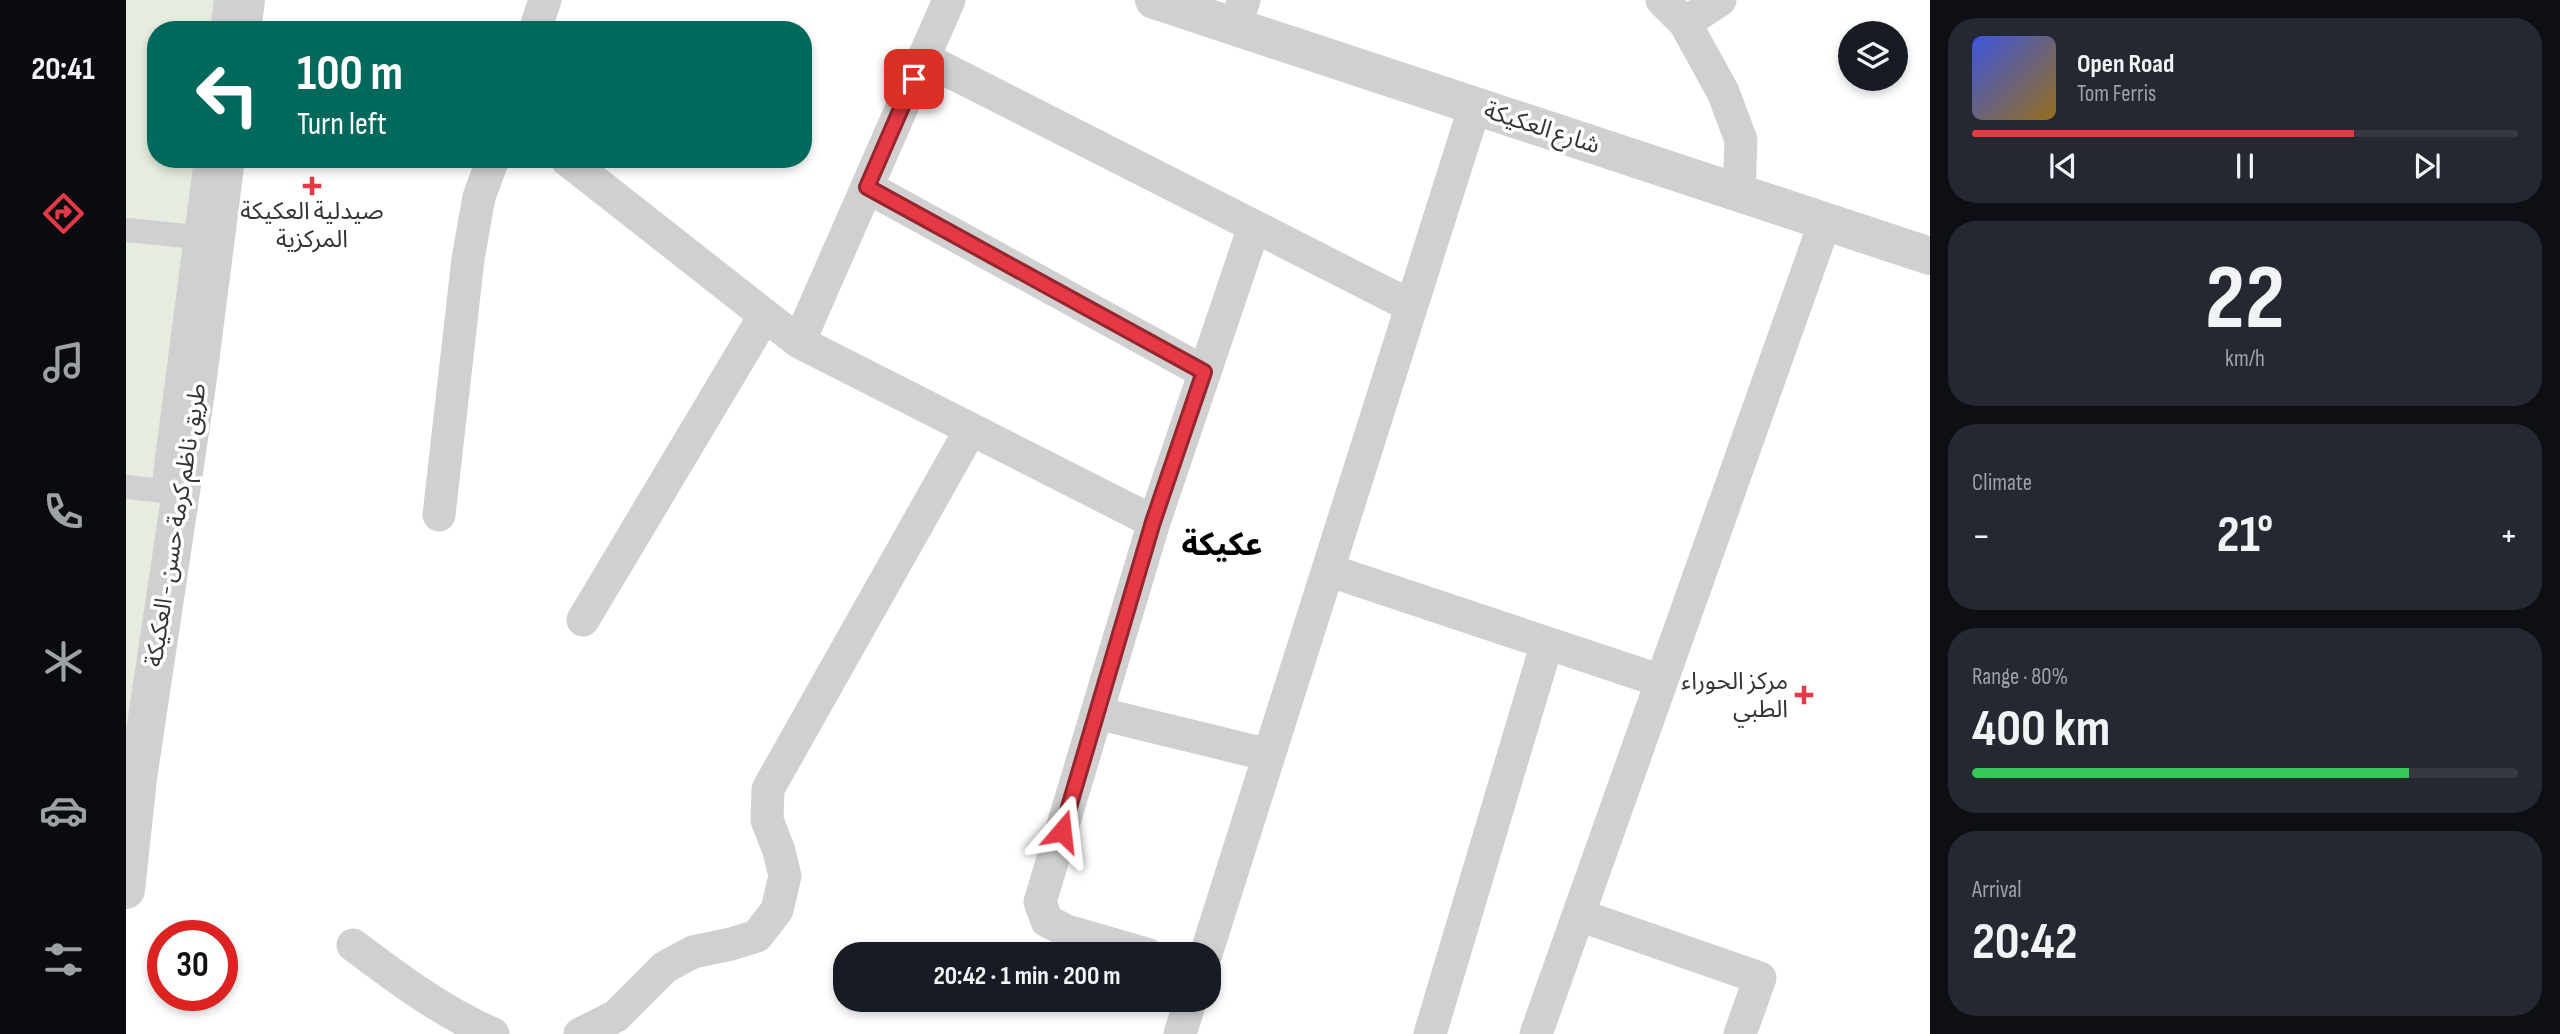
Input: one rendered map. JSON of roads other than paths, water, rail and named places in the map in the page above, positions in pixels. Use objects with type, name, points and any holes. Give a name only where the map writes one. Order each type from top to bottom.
[{"type":"street","points":[[223,21],[226,0]]},
{"type":"street","points":[[243,21],[246,0]]},
{"type":"street","points":[[538,21],[545,0]]},
{"type":"street","points":[[799,342],[949,0]]},
{"type":"street","name":"شارع العكيكة","points":[[1154,0],[1239,13],[1475,106],[1930,256]]},
{"type":"street","points":[[1720,0],[1674,11],[1723,92],[1741,140],[1739,193]]},
{"type":"street","points":[[923,58],[1411,306]]},
{"type":"street","points":[[1210,942],[1475,106]]},
{"type":"street","points":[[126,775],[205,168]]},
{"type":"street","name":"طريق ناظم كرمة حسن - العكيكة","points":[[126,890],[138,778],[197,385],[225,168]]},
{"type":"street","points":[[439,515],[468,259],[479,197],[490,168]]},
{"type":"street","points":[[577,168],[799,342],[1153,522]]},
{"type":"street","points":[[867,187],[1204,372]]},
{"type":"street","points":[[126,221],[126,230],[196,237]]},
{"type":"street","points":[[1536,1034],[1825,222]]},
{"type":"street","points":[[1107,942],[1047,921],[1040,902],[1153,522],[1254,226]]},
{"type":"street","points":[[583,620],[765,315]]},
{"type":"street","points":[[580,1034],[628,1025],[665,967],[693,952],[757,936],[777,910],[785,876],[767,820],[768,789],[971,429]]},
{"type":"street","points":[[126,486],[163,491]]},
{"type":"street","points":[[1328,570],[1661,681]]},
{"type":"street","points":[[1430,1034],[1546,643]]},
{"type":"street","points":[[1097,713],[1269,755]]},
{"type":"street","points":[[1579,915],[1760,978],[1740,1034]]},
{"type":"street","points":[[353,945],[402,981],[466,1022],[493,1034]]},
{"type":"street","points":[[1180,1034],[1187,1012]]},
{"type":"place","name":"صيدلية العكيكة المركزية","points":[[312,186]]},
{"type":"place","name":"مركز الحوراء الطبي","points":[[1804,695]]},
{"type":"district","name":"عكيكة","points":[[1222,545]]}]
